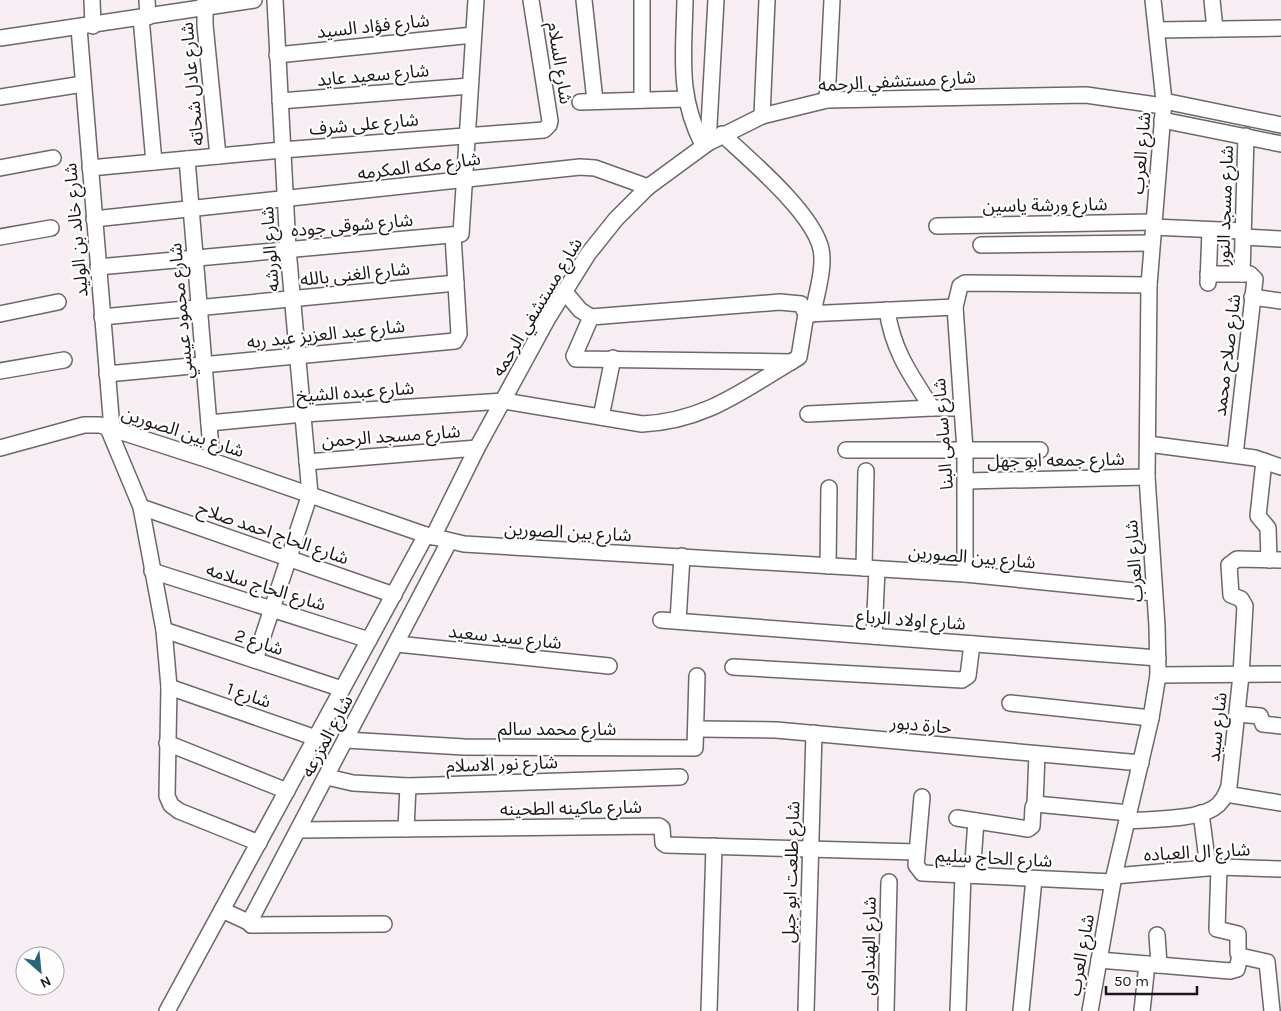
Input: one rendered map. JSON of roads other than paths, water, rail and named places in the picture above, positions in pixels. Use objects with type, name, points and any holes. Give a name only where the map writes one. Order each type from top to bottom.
[{"type":"street","name":"شارع خالد بن الوليد","points":[[92,0],[86,27],[83,84],[110,429],[141,507],[164,630],[169,687],[167,796],[171,805],[179,811],[259,843]]},
{"type":"street","points":[[147,0],[144,18],[154,162]]},
{"type":"street","points":[[0,38],[144,18],[205,4],[254,0]]},
{"type":"street","name":"شارع الورشه","points":[[274,0],[288,249],[310,494]]},
{"type":"street","points":[[456,283],[456,234],[463,232],[466,135],[476,0]]},
{"type":"street","name":"شارع السلام","points":[[531,0],[550,121],[550,125],[544,130]]},
{"type":"street","points":[[584,0],[587,102],[686,99]]},
{"type":"street","points":[[642,0],[642,100]]},
{"type":"street","points":[[685,0],[683,83],[690,115],[706,144]]},
{"type":"street","points":[[706,144],[716,0]]},
{"type":"street","points":[[762,116],[767,0]]},
{"type":"street","points":[[827,100],[832,0]]},
{"type":"street","name":"شارع العرب","points":[[1090,1011],[1113,879],[1151,718],[1158,675],[1147,477],[1149,286],[1163,109],[1153,0]]},
{"type":"street","points":[[1212,0],[1214,29]]},
{"type":"street","name":"شارع عادل شحاته","points":[[205,4],[218,156]]},
{"type":"street","points":[[1157,30],[1281,28]]},
{"type":"street","name":"شارع فؤاد السيد","points":[[277,55],[473,35]]},
{"type":"street","points":[[0,97],[83,84]]},
{"type":"street","name":"شارع سعيد عايد","points":[[280,101],[470,86]]},
{"type":"street","name":"شارع مستشفي الرحمه","points":[[430,536],[548,318],[594,247],[616,219],[648,187],[722,134],[762,116],[827,100],[1086,95],[1163,109]]},
{"type":"street","points":[[1163,109],[1281,125]]},
{"type":"street","points":[[1163,109],[1246,136],[1281,144]]},
{"type":"street","name":"شارع على شرف","points":[[90,168],[282,150],[544,130]]},
{"type":"street","points":[[591,317],[575,358],[791,362],[799,357],[821,264],[821,250],[813,231],[757,166],[722,134]]},
{"type":"street","name":"شارع مسجد النور","points":[[1242,274],[1246,136]]},
{"type":"street","points":[[0,168],[53,158]]},
{"type":"street","name":"شارع محمود عيسي","points":[[187,159],[212,461]]},
{"type":"street","name":"شارع مكه المكرمه","points":[[94,219],[285,200],[580,166],[595,168],[648,187]]},
{"type":"street","name":"شارع ورشة ياسين","points":[[937,226],[1153,224],[1281,239]]},
{"type":"street","points":[[0,237],[51,228]]},
{"type":"street","name":"شارع صلاح محمد","points":[[1210,230],[1208,279],[1242,274],[1254,276],[1234,455]]},
{"type":"street","name":"شارع شوقى جوده","points":[[98,267],[456,234]]},
{"type":"street","points":[[981,245],[1152,243]]},
{"type":"street","name":"شارع الغنى بالله","points":[[102,317],[456,283]]},
{"type":"street","name":"شارع عبد العزيز عبد ربه","points":[[107,374],[457,339],[459,334],[456,283]]},
{"type":"street","name":"شارع سامى البنا","points":[[965,574],[966,450],[960,408],[954,307],[960,286],[965,283],[1149,286]]},
{"type":"street","points":[[565,292],[580,310],[591,317],[780,302],[801,304],[810,314]]},
{"type":"street","points":[[1252,297],[1281,301]]},
{"type":"street","points":[[0,314],[58,302]]},
{"type":"street","points":[[810,314],[954,307]]},
{"type":"street","points":[[888,310],[891,334],[900,358],[932,408]]},
{"type":"street","points":[[601,417],[613,358]]},
{"type":"street","points":[[0,371],[64,360]]},
{"type":"street","name":"شارع عبده الشيخ","points":[[208,423],[304,414],[504,401],[642,424],[661,423],[692,416],[718,406],[791,362]]},
{"type":"street","points":[[808,414],[960,408]]},
{"type":"street","name":"شارع بين الصورين","points":[[0,448],[84,425],[110,429],[212,461],[430,536],[449,542],[480,546],[682,556],[965,574],[1154,593]]},
{"type":"street","points":[[1148,444],[1255,458],[1281,467]]},
{"type":"street","name":"شارع مسجد الرحمن","points":[[307,462],[477,448]]},
{"type":"street","points":[[846,450],[1040,450]]},
{"type":"street","points":[[1264,461],[1258,516],[1259,520],[1268,528],[1275,560]]},
{"type":"street","points":[[866,471],[874,636]]},
{"type":"street","name":"شارع جمعه ابو جهل","points":[[966,480],[1147,477]]},
{"type":"street","points":[[828,566],[829,488]]},
{"type":"street","points":[[255,660],[310,494]]},
{"type":"street","name":"شارع الحاج احمد صلاح","points":[[141,507],[394,594]]},
{"type":"street","name":"شارع المزرعه","points":[[167,1011],[394,594],[430,536]]},
{"type":"street","name":"شارع المزرعه","points":[[248,921],[299,830],[449,542]]},
{"type":"street","points":[[678,621],[682,556]]},
{"type":"street","name":"شارع سيد","points":[[1226,794],[1229,786],[1238,714],[1245,606],[1241,599],[1230,595],[1229,565],[1237,559],[1275,560]]},
{"type":"street","name":"شارع الحاج سلامه","points":[[152,571],[369,640]]},
{"type":"street","name":"شارع اولاد الرباع","points":[[661,620],[1158,658]]},
{"type":"street","name":"شارع 2","points":[[164,630],[342,689]]},
{"type":"street","name":"شارع سيد سعيد","points":[[397,644],[609,666]]},
{"type":"street","points":[[732,666],[962,680],[968,676],[972,644]]},
{"type":"street","points":[[1158,675],[1281,674]]},
{"type":"street","name":"شارع محمد سالم","points":[[348,735],[464,747],[695,748],[697,676]]},
{"type":"street","name":"شارع 1","points":[[169,687],[316,738]]},
{"type":"street","points":[[1010,702],[1151,718]]},
{"type":"street","points":[[1238,714],[1260,716],[1264,724],[1281,726]]},
{"type":"street","points":[[326,720],[348,735]]},
{"type":"street","name":"حارة دبور","points":[[697,729],[814,733],[1141,762]]},
{"type":"street","name":"شارع طلعت ابو جبل","points":[[806,1011],[814,733]]},
{"type":"street","points":[[168,743],[287,791]]},
{"type":"street","points":[[957,818],[1028,828],[1032,826],[1037,754]]},
{"type":"street","name":"شارع نور الاسلام","points":[[305,758],[328,774],[354,783],[408,786],[680,777]]},
{"type":"street","points":[[406,829],[408,786]]},
{"type":"street","points":[[1034,805],[1129,817],[1201,813],[1215,808],[1226,794],[1281,803]]},
{"type":"street","name":"شارع الحاج سليم","points":[[922,797],[916,865],[918,871],[1034,879],[1113,879]]},
{"type":"street","points":[[1099,960],[1234,971],[1238,966],[1240,956],[1238,953],[1238,934],[1219,931],[1216,926],[1214,867],[1201,813]]},
{"type":"street","points":[[958,1011],[968,875],[976,821]]},
{"type":"street","name":"شارع ماكينه الطحينه","points":[[299,830],[659,826],[662,828],[663,843],[666,845],[917,852]]},
{"type":"street","points":[[709,1011],[714,846]]},
{"type":"street","name":"شارع ال العياده","points":[[1113,879],[1214,867],[1281,869]]},
{"type":"street","points":[[1021,1011],[1034,879]]},
{"type":"street","name":"شارع الهنداوى","points":[[886,1011],[889,882]]},
{"type":"street","points":[[222,910],[248,921],[251,925],[384,924]]},
{"type":"street","points":[[1142,1011],[1153,964],[1157,936]]},
{"type":"street","points":[[1240,956],[1264,960],[1270,965],[1272,1011]]}]
